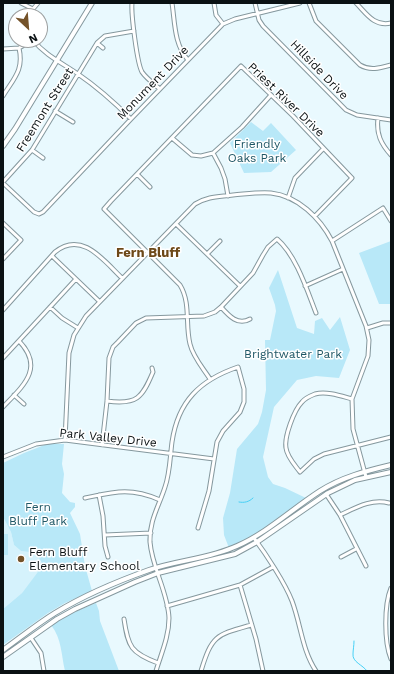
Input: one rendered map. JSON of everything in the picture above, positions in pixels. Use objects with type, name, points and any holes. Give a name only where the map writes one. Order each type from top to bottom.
[{"type":"street","points":[[20,3],[31,8]]},
{"type":"street","points":[[3,146],[92,3]]},
{"type":"street","points":[[132,3],[134,31],[141,69],[144,74],[160,89]]},
{"type":"street","points":[[172,3],[178,44],[181,52],[188,60]]},
{"type":"street","points":[[214,3],[216,15],[223,24]]},
{"type":"street","name":"Hillside Drive","points":[[255,3],[263,26],[346,110],[357,116],[391,119]]},
{"type":"street","name":"Monument Drive","points":[[3,183],[34,212],[42,213],[131,118],[223,24],[235,19],[300,3]]},
{"type":"street","points":[[310,3],[316,21],[360,65],[367,69],[391,65]]},
{"type":"street","points":[[356,3],[374,21],[384,24],[391,23]]},
{"type":"street","points":[[103,48],[97,43],[105,36],[134,31]]},
{"type":"street","name":"Freemont Street","points":[[3,183],[32,150],[97,43]]},
{"type":"street","points":[[3,49],[19,48],[21,56],[21,66],[3,96]]},
{"type":"street","points":[[42,48],[56,61],[78,74],[103,92],[131,118]]},
{"type":"street","name":"Priest River Drive","points":[[147,253],[104,209],[241,66],[293,116],[352,178],[315,216]]},
{"type":"street","points":[[172,138],[192,155],[201,156],[213,153],[242,127],[271,95]]},
{"type":"street","points":[[55,111],[73,122]]},
{"type":"street","points":[[378,118],[380,140],[391,155]]},
{"type":"street","points":[[288,198],[295,178],[323,149]]},
{"type":"street","points":[[32,150],[43,158]]},
{"type":"street","points":[[213,153],[225,179],[228,196]]},
{"type":"street","points":[[137,174],[150,187]]},
{"type":"street","points":[[65,440],[70,353],[78,328],[86,316],[191,207],[199,202],[216,196],[258,192],[272,193],[288,198],[315,216],[325,228],[332,241],[366,328],[369,340],[368,356],[352,399],[352,419],[366,478]]},
{"type":"street","points":[[332,241],[383,208],[391,221]]},
{"type":"street","points":[[3,223],[21,240],[3,259]]},
{"type":"street","points":[[176,224],[240,286]]},
{"type":"street","points":[[102,445],[107,402],[109,358],[113,347],[134,325],[142,320],[151,318],[206,315],[215,312],[253,273],[268,247],[277,239],[285,246],[291,255],[316,313]]},
{"type":"street","points":[[208,254],[220,241]]},
{"type":"street","points":[[3,310],[52,256],[61,248],[74,244],[86,246],[122,278]]},
{"type":"street","points":[[147,253],[180,285],[186,299],[188,335],[191,347],[210,379]]},
{"type":"street","points":[[52,256],[99,301]]},
{"type":"street","points":[[305,286],[343,269]]},
{"type":"street","points":[[3,358],[76,279]]},
{"type":"street","points":[[50,307],[66,321],[78,328]]},
{"type":"street","points":[[221,307],[228,315],[237,321],[246,322],[250,319]]},
{"type":"street","points":[[366,328],[383,323],[391,323]]},
{"type":"street","points":[[3,407],[28,378],[32,365],[28,351],[19,341]]},
{"type":"street","points":[[156,671],[166,641],[169,616],[156,568],[150,533],[152,520],[165,488],[174,434],[183,409],[197,390],[220,373],[238,367],[244,389],[244,402],[240,412],[219,438],[209,491],[198,528]]},
{"type":"street","points":[[107,402],[128,402],[140,396],[147,387],[153,372],[152,368]]},
{"type":"street","points":[[352,399],[324,393],[309,396],[301,402],[296,411],[286,441],[286,449],[289,456],[300,472],[314,459],[324,454],[391,437]]},
{"type":"street","points":[[14,395],[24,404]]},
{"type":"street","name":"Park Valley Drive","points":[[3,457],[36,444],[65,440],[214,460]]},
{"type":"street","points":[[3,650],[55,612],[109,586],[156,568],[222,552],[256,540],[321,490],[346,477],[391,465]]},
{"type":"street","points":[[3,656],[57,619],[75,609],[158,573],[235,554],[326,494],[344,484],[391,472]]},
{"type":"street","points":[[85,498],[125,491],[143,493],[160,500]]},
{"type":"street","points":[[326,494],[340,515],[366,566]]},
{"type":"street","points":[[99,495],[105,534],[105,546],[108,557]]},
{"type":"street","points":[[340,515],[368,504],[381,501],[389,503]]},
{"type":"street","points":[[105,534],[150,533]]},
{"type":"street","points":[[256,540],[289,595],[297,617],[307,657],[316,671]]},
{"type":"street","points":[[341,557],[356,549]]},
{"type":"street","points":[[167,606],[240,585],[273,567]]},
{"type":"street","points":[[240,585],[256,639],[263,671]]},
{"type":"street","points":[[391,588],[386,607],[389,629],[387,641],[391,659]]},
{"type":"street","points":[[124,619],[129,642],[134,650],[140,656],[158,663]]},
{"type":"street","points":[[201,671],[207,652],[212,643],[226,633],[252,625]]},
{"type":"street","points":[[31,638],[41,653],[44,671]]},
{"type":"shaded area","name":"Fern Bluff Elementary School","points":[[3,517],[11,532],[14,545],[21,551],[36,553],[43,565],[22,593],[3,609]]},
{"type":"green space","name":"Friendly Oaks Park","points":[[251,122],[263,131],[271,123],[296,150],[271,172],[244,173],[230,143]]},
{"type":"green space","points":[[391,241],[391,304],[379,304],[359,253]]},
{"type":"green space","name":"Brightwater Park","points":[[278,270],[297,328],[314,334],[315,321],[322,318],[330,330],[340,317],[350,350],[339,378],[316,376],[297,380],[274,407],[263,457],[268,477],[273,484],[306,498],[250,538],[229,548],[224,535],[223,518],[230,493],[237,449],[258,424],[262,412],[266,390],[265,340],[270,340],[276,311],[269,288]]},
{"type":"green space","name":"Fern Bluff Park","points":[[47,444],[64,444],[62,464],[64,474],[62,493],[70,502],[75,503],[75,507],[70,513],[80,534],[85,566],[92,591],[65,603],[48,613],[3,645],[3,609],[22,593],[43,565],[36,553],[21,551],[14,545],[11,532],[3,517],[3,463]]},
{"type":"green space","points":[[3,534],[8,534],[8,555],[3,555]]},
{"type":"green space","points":[[96,603],[100,621],[119,671],[65,671],[61,647],[55,630],[51,625],[63,617]]},
{"type":"waterway","points":[[239,502],[246,502],[253,498]]},
{"type":"waterway","points":[[354,641],[353,657],[367,671]]},
{"type":"place","name":"Fern Bluff Elementary School","points":[[21,559]]},
{"type":"district","name":"Fern Bluff","points":[[148,253]]}]
